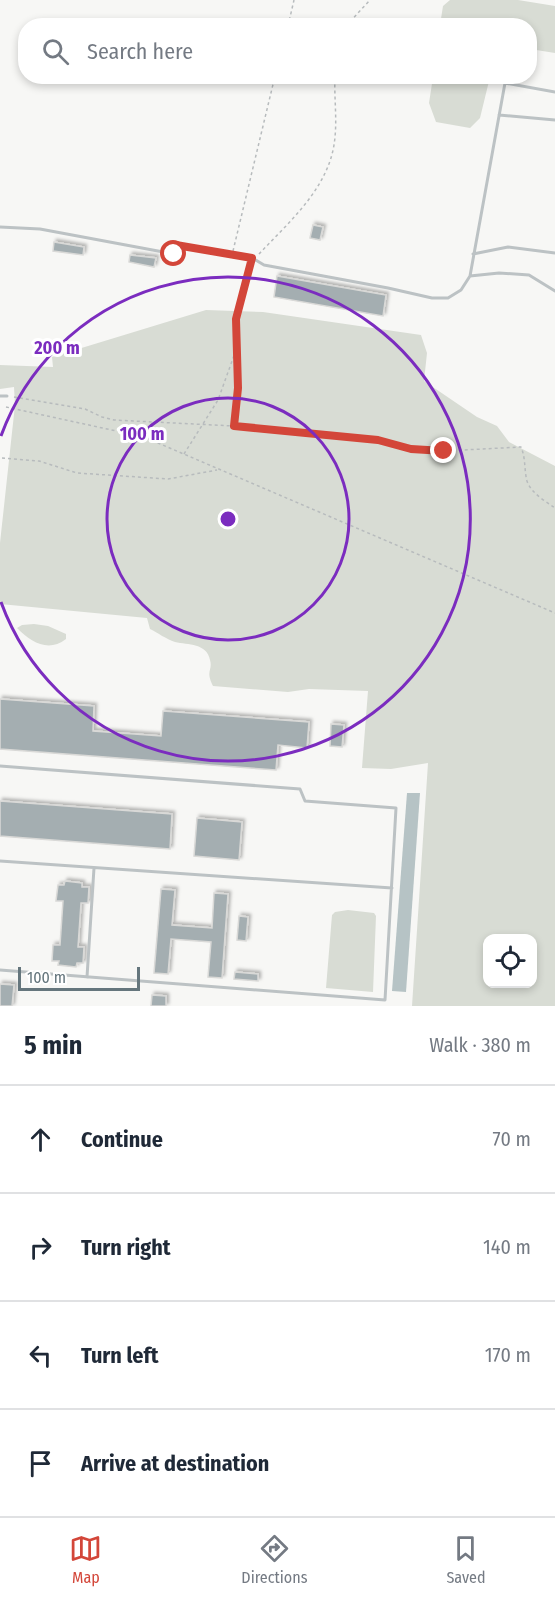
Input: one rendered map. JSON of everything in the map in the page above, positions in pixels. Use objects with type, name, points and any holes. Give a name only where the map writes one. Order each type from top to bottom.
[{"type":"lane","points":[[0,227],[40,229],[174,254],[176,245],[253,259],[264,265],[432,298],[448,298],[461,290],[470,276],[505,84]]},
{"type":"lane","points":[[511,84],[555,92]]},
{"type":"lane","points":[[499,115],[555,120]]},
{"type":"lane","points":[[473,254],[508,247],[555,254]]},
{"type":"lane","points":[[470,276],[499,273],[529,275],[555,291]]},
{"type":"lane","points":[[0,396],[7,396]]},
{"type":"lane","points":[[0,766],[300,789],[306,801],[396,808],[385,1000],[0,970]]},
{"type":"lane","points":[[0,861],[392,888]]},
{"type":"lane","points":[[87,977],[94,868]]},
{"type":"path","points":[[290,18],[294,0]]},
{"type":"path","points":[[353,18],[370,0]]},
{"type":"path","points":[[232,255],[273,84]]},
{"type":"path","points":[[234,426],[238,388],[236,319],[253,259],[306,204],[326,172],[332,159],[335,137],[335,84]]},
{"type":"path","points":[[183,454],[218,400],[236,350]]},
{"type":"path","points":[[7,396],[85,409],[114,420],[234,426],[378,440],[411,449],[444,451],[521,447],[525,458],[527,482],[539,497],[555,508]]},
{"type":"path","points":[[6,407],[144,437],[555,613]]},
{"type":"path","points":[[2,458],[39,461],[77,473],[168,479],[219,470]]},
{"type":"shaded area","points":[[450,0],[518,0],[555,6],[555,53],[537,50],[537,18],[441,18],[443,6]]},
{"type":"shaded area","points":[[432,84],[488,84],[480,118],[470,128],[436,122],[429,103]]},
{"type":"shaded area","points":[[206,310],[263,312],[421,335],[427,353],[424,381],[477,417],[497,426],[509,442],[555,466],[555,1006],[412,1006],[428,763],[391,769],[362,768],[368,691],[309,689],[288,692],[213,686],[209,674],[210,660],[205,650],[165,638],[150,629],[147,618],[0,604],[0,543],[15,405],[14,387],[0,389],[0,365],[53,367],[52,357]]},
{"type":"shaded area","points":[[34,624],[48,626],[66,634],[66,639],[53,645],[40,644],[28,638],[17,628]]},
{"type":"shaded area","points":[[407,793],[420,793],[406,992],[392,991]]},
{"type":"shaded area","points":[[348,910],[374,913],[376,916],[373,992],[326,988],[332,915],[335,912]]},
{"type":"building","points":[[313,225],[323,227],[320,240],[310,238]]},
{"type":"building","points":[[54,242],[84,247],[83,255],[53,251]]},
{"type":"building","points":[[130,255],[156,258],[154,267],[129,262]]},
{"type":"building","points":[[277,276],[386,295],[383,316],[274,297]]},
{"type":"building","points":[[0,699],[94,706],[93,731],[161,736],[163,711],[309,722],[307,748],[278,745],[276,770],[0,749]]},
{"type":"building","points":[[331,724],[344,725],[342,747],[330,746]]},
{"type":"building","points":[[0,801],[172,814],[170,849],[0,836]]},
{"type":"building","points":[[197,818],[242,822],[239,860],[194,856]]},
{"type":"building","points":[[65,881],[82,883],[82,887],[89,887],[88,903],[81,903],[78,947],[84,947],[83,963],[77,963],[76,967],[58,965],[59,961],[52,961],[53,945],[60,945],[63,901],[56,901],[58,885],[64,885]]},
{"type":"building","points":[[161,889],[175,890],[172,925],[212,928],[214,893],[228,894],[222,978],[208,977],[211,942],[171,939],[168,974],[154,973]]},
{"type":"building","points":[[239,916],[248,917],[246,941],[237,940]]},
{"type":"building","points":[[235,972],[258,974],[258,981],[234,979]]},
{"type":"building","points":[[0,984],[14,985],[12,1006],[0,1006]]},
{"type":"building","points":[[152,995],[166,996],[166,1006],[151,1006]]},
{"type":"route","points":[[174,254],[176,245],[252,258],[236,319],[238,388],[234,426],[378,440],[411,449],[444,451]]}]
